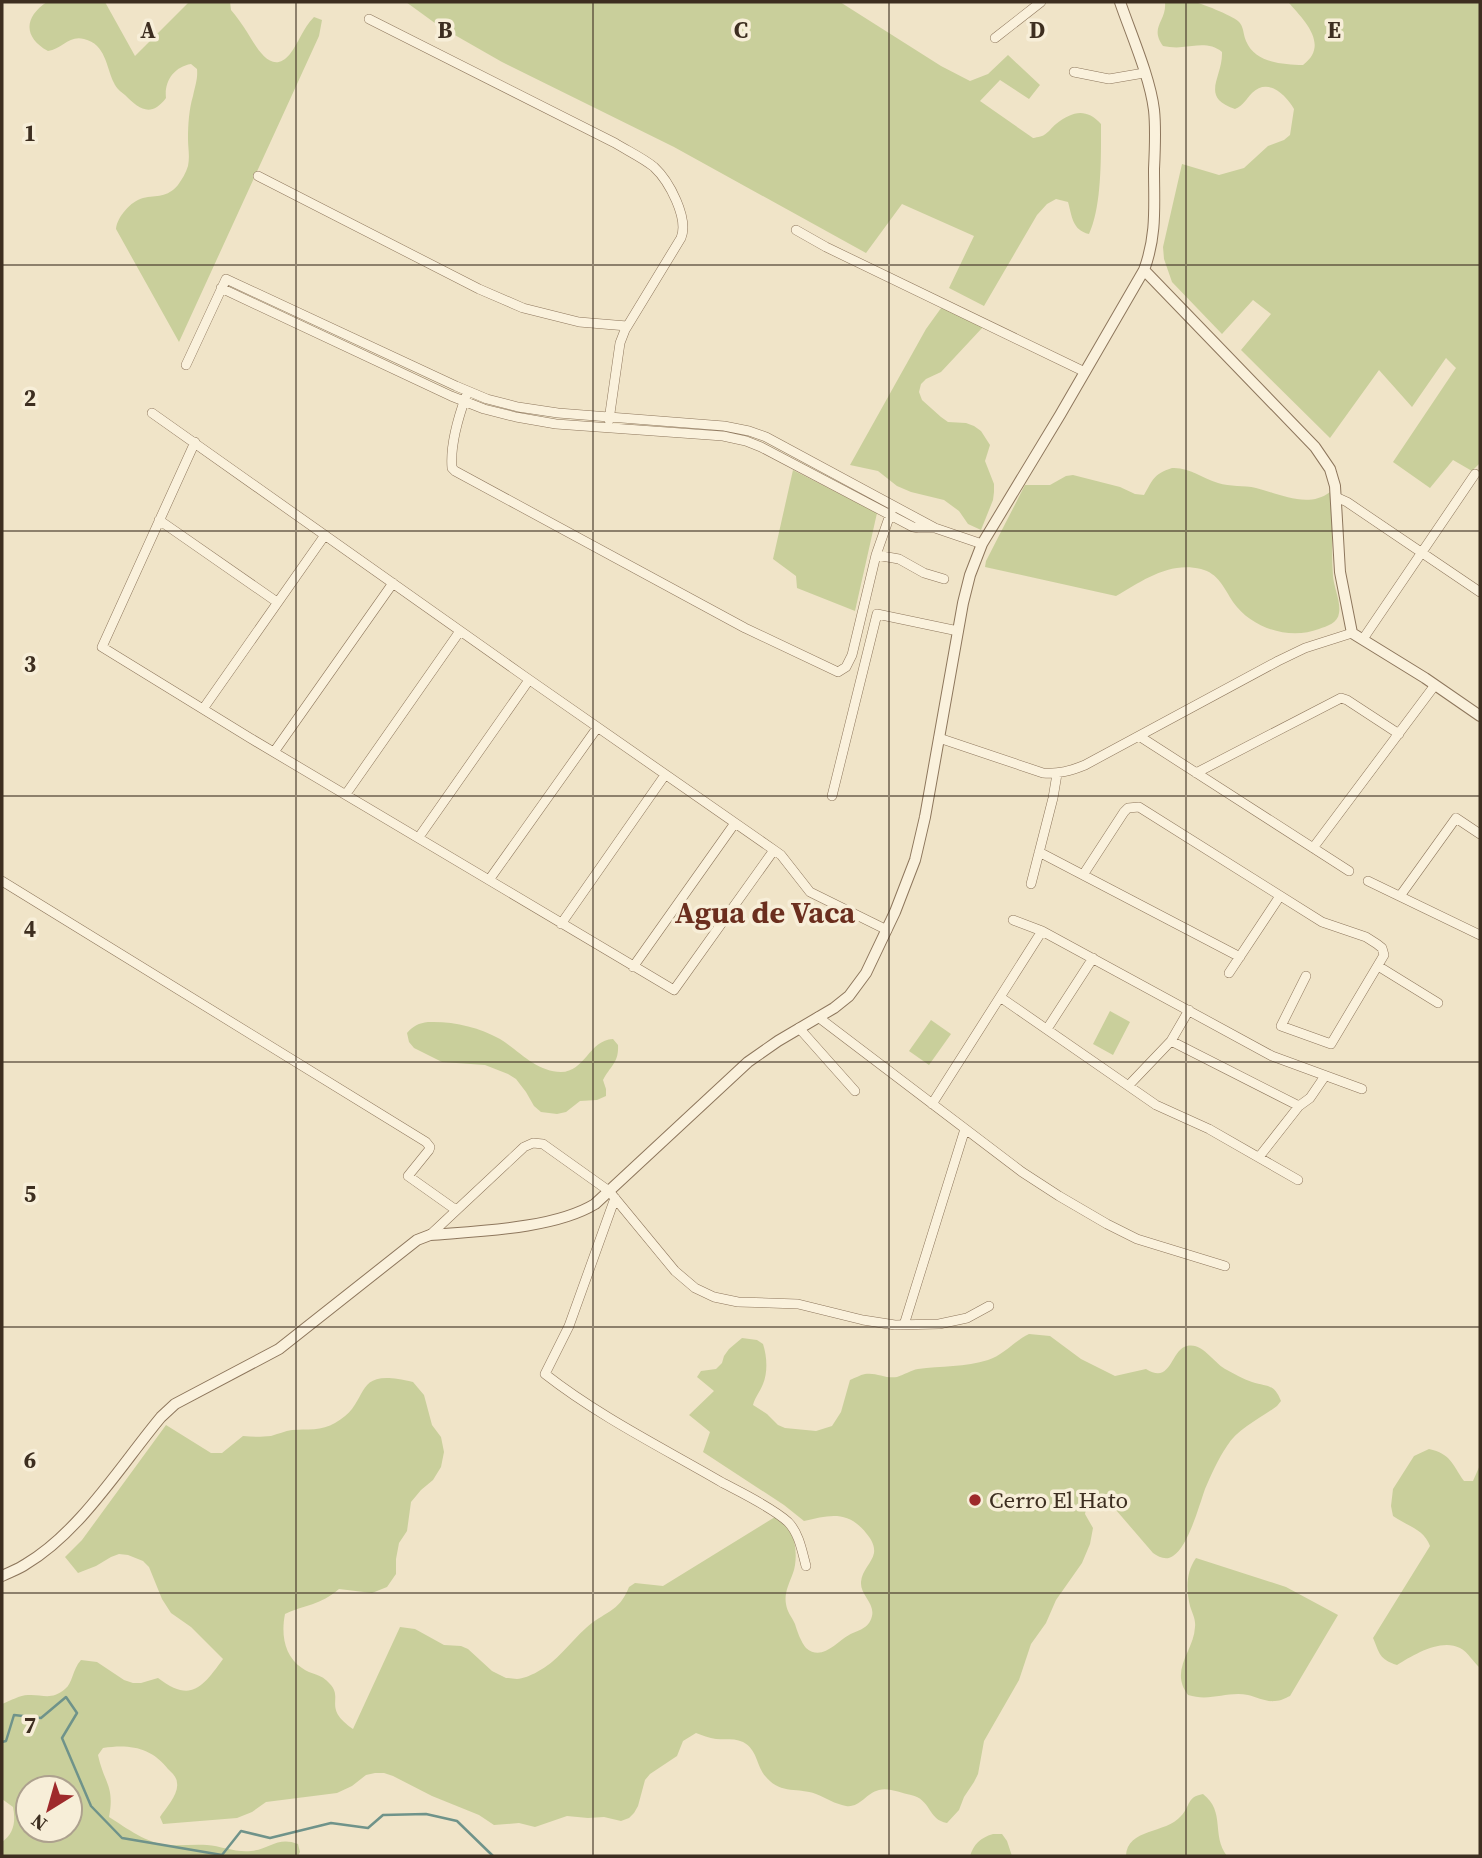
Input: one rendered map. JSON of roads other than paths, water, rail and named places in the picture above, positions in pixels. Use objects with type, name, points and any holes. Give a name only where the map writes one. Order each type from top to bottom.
[{"type":"street","points":[[995,38],[1041,2]]},
{"type":"street","points":[[2,1576],[26,1565],[69,1530],[175,1404],[279,1349],[417,1240],[430,1235],[522,1226],[562,1219],[580,1213],[612,1195],[748,1062],[799,1028],[834,1009],[857,987],[875,958],[915,860],[958,631],[968,584],[982,544],[1144,270],[1150,253],[1154,232],[1154,109],[1120,2]]},
{"type":"street","points":[[369,19],[615,143],[652,166],[664,179],[680,208],[684,230],[627,326],[620,343],[609,422]]},
{"type":"street","points":[[1074,72],[1109,79],[1144,73]]},
{"type":"street","points":[[258,176],[479,289],[523,307],[579,322],[627,326]]},
{"type":"street","points":[[796,230],[1085,372]]},
{"type":"street","points":[[1144,270],[1315,447],[1331,469],[1336,497],[1340,572],[1352,633]]},
{"type":"street","points":[[186,365],[223,284],[466,396],[484,409],[556,424],[609,422],[746,441],[892,510],[913,527],[935,528],[982,544]]},
{"type":"street","points":[[466,396],[451,459],[455,471],[733,621],[838,672],[850,662],[876,555],[892,510]]},
{"type":"street","points":[[152,413],[781,855],[810,892],[887,930]]},
{"type":"street","points":[[194,442],[102,647],[674,990],[774,850]]},
{"type":"street","points":[[1363,639],[1475,474]]},
{"type":"street","points":[[1336,497],[1480,592]]},
{"type":"street","points":[[159,520],[277,602]]},
{"type":"street","points":[[203,709],[325,535]]},
{"type":"street","points":[[876,555],[899,559],[925,573],[944,579]]},
{"type":"street","points":[[274,752],[393,583]]},
{"type":"street","points":[[832,796],[877,614],[958,631]]},
{"type":"street","points":[[346,794],[460,631]]},
{"type":"street","points":[[939,738],[1043,772],[1057,774],[1085,765],[1305,648],[1352,633],[1480,716]]},
{"type":"street","points":[[419,837],[529,680]]},
{"type":"street","points":[[1313,848],[1435,685]]},
{"type":"street","points":[[1196,773],[1341,698],[1399,734]]},
{"type":"street","points":[[489,880],[597,728]]},
{"type":"street","points":[[1139,736],[1349,871]]},
{"type":"street","points":[[1031,884],[1057,774]]},
{"type":"street","points":[[561,924],[665,775]]},
{"type":"street","points":[[1083,875],[1119,818],[1128,808],[1139,807],[1322,922],[1366,937],[1382,948],[1384,955],[1331,1044],[1282,1026],[1306,976]]},
{"type":"street","points":[[1400,896],[1456,818],[1480,834]]},
{"type":"street","points":[[633,967],[735,823]]},
{"type":"street","points":[[1039,852],[1240,957]]},
{"type":"street","points":[[2,881],[426,1142],[429,1150],[408,1176],[456,1210]]},
{"type":"street","points":[[1368,881],[1480,934]]},
{"type":"street","points":[[1230,973],[1280,896]]},
{"type":"street","points":[[1013,920],[1042,931],[1272,1055],[1362,1090]]},
{"type":"street","points":[[932,1104],[1042,931]]},
{"type":"street","points":[[1047,1029],[1093,958]]},
{"type":"street","points":[[1378,966],[1438,1003]]},
{"type":"street","points":[[1000,997],[1156,1105],[1209,1129],[1298,1180]]},
{"type":"street","points":[[1129,1085],[1171,1041],[1189,1010]]},
{"type":"street","points":[[818,1017],[1032,1178],[1107,1224],[1137,1239],[1225,1266]]},
{"type":"street","points":[[799,1028],[855,1091]]},
{"type":"street","points":[[1171,1041],[1299,1106]]},
{"type":"street","points":[[1259,1157],[1299,1106],[1310,1098],[1325,1076]]},
{"type":"street","points":[[904,1325],[965,1129]]},
{"type":"street","points":[[430,1235],[524,1147],[533,1143],[543,1144],[612,1195],[675,1271],[695,1288],[714,1297],[738,1302],[797,1304],[863,1320],[904,1325],[939,1324],[967,1318],[989,1306]]},
{"type":"street","points":[[612,1195],[569,1326],[545,1374],[606,1417],[788,1522],[801,1546],[806,1566]]},
{"type":"waterway","points":[[2,1742],[6,1741],[14,1715],[41,1718],[66,1697],[77,1713],[62,1738],[91,1806],[122,1838],[222,1855],[241,1831],[270,1838],[331,1823],[368,1828],[383,1815],[426,1814],[457,1821],[493,1856]]},
{"type":"place","name":"Cerro El Hato","points":[[975,1500]]},
{"type":"district","name":"Agua de Vaca","points":[[765,913]]}]
